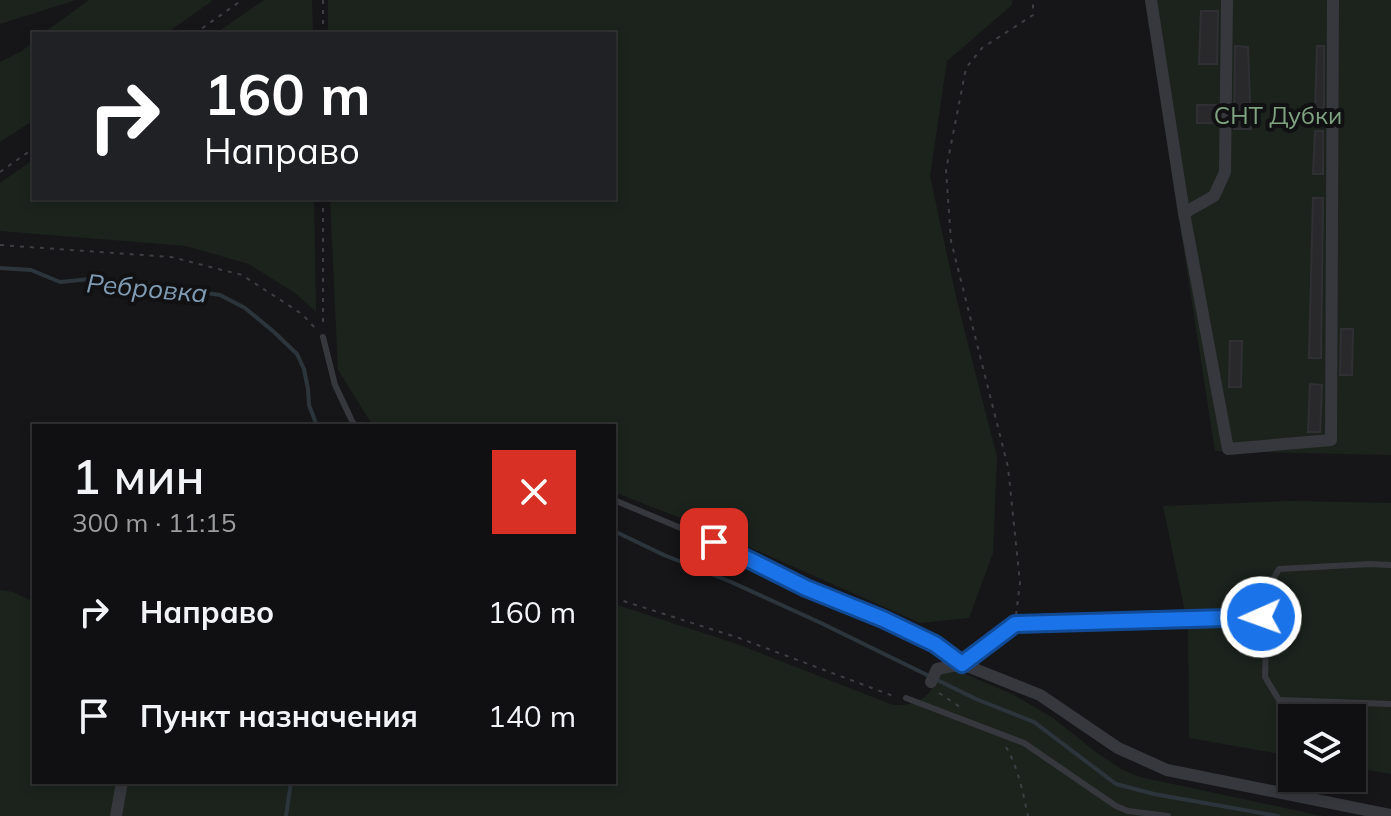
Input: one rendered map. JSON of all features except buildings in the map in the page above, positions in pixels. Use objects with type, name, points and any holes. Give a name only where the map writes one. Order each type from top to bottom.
[{"type":"street","points":[[1151,0],[1184,213],[1228,449],[1331,440],[1333,0]]},
{"type":"street","points":[[1184,213],[1214,196],[1225,172],[1227,0]]},
{"type":"street","points":[[931,682],[937,669],[962,664],[1040,695],[1118,748],[1167,770],[1391,815]]},
{"type":"street","points":[[116,816],[122,784]]},
{"type":"lane","points":[[323,337],[335,385],[355,424]]},
{"type":"lane","points":[[616,501],[714,542],[806,588],[883,619],[935,644],[962,664],[1015,624],[1261,617]]},
{"type":"lane","points":[[1391,565],[1279,569],[1268,588],[1261,617],[1266,643],[1265,677],[1279,700],[1391,704]]},
{"type":"lane","points":[[906,698],[1024,743],[1116,806],[1128,811],[1168,816]]},
{"type":"path","points":[[197,32],[242,0]]},
{"type":"path","points":[[323,0],[323,32]]},
{"type":"path","points":[[1015,624],[1020,583],[1008,467],[951,241],[946,170],[966,68],[982,48],[1033,15],[1033,0]]},
{"type":"path","points":[[0,172],[32,149]]},
{"type":"path","points":[[323,200],[323,337]]},
{"type":"path","points":[[0,245],[171,257],[242,275],[302,314],[323,337]]},
{"type":"path","points":[[616,599],[739,638],[891,696],[906,698]]},
{"type":"path","points":[[931,682],[940,695],[966,711]]},
{"type":"path","points":[[995,731],[1009,752],[1028,816]]},
{"type":"green space","points":[[0,0],[76,0],[0,24]]},
{"type":"green space","points":[[89,0],[212,0],[168,32],[45,32]]},
{"type":"green space","points":[[264,0],[312,0],[313,32],[218,32]]},
{"type":"green space","points":[[328,0],[1012,0],[1012,5],[947,61],[930,176],[957,301],[997,457],[993,553],[969,618],[920,623],[706,528],[616,493],[616,424],[372,424],[338,370],[330,200],[616,200],[616,32],[328,32]]},
{"type":"green space","name":"СНТ Дубки","points":[[1145,0],[1391,0],[1391,455],[1215,451]]},
{"type":"green space","points":[[32,43],[32,121],[0,142],[0,62]]},
{"type":"green space","points":[[32,160],[32,200],[314,200],[316,312],[295,293],[249,264],[186,246],[0,231],[0,183]]},
{"type":"green space","points":[[1292,501],[1391,503],[1391,774],[1366,770],[1366,704],[1278,704],[1278,754],[1189,738],[1188,626],[1163,506]]},
{"type":"green space","points":[[0,590],[32,601],[32,784],[616,784],[616,605],[737,644],[893,705],[917,702],[928,694],[939,673],[956,670],[1012,694],[1053,718],[1121,769],[1140,777],[1322,816],[0,816]]},
{"type":"waterway","name":"Ребровка","points":[[0,268],[31,270],[60,282],[90,279],[133,282],[220,295],[245,308],[297,354],[304,369],[309,405],[316,424]]},
{"type":"waterway","points":[[616,532],[821,623],[976,699],[1034,722],[1116,784],[1154,794],[1278,816]]},
{"type":"waterway","name":"Ребровка","points":[[286,816],[291,784]]},
{"type":"route","points":[[714,542],[806,588],[935,644],[962,664],[1015,624],[1261,617]]}]
